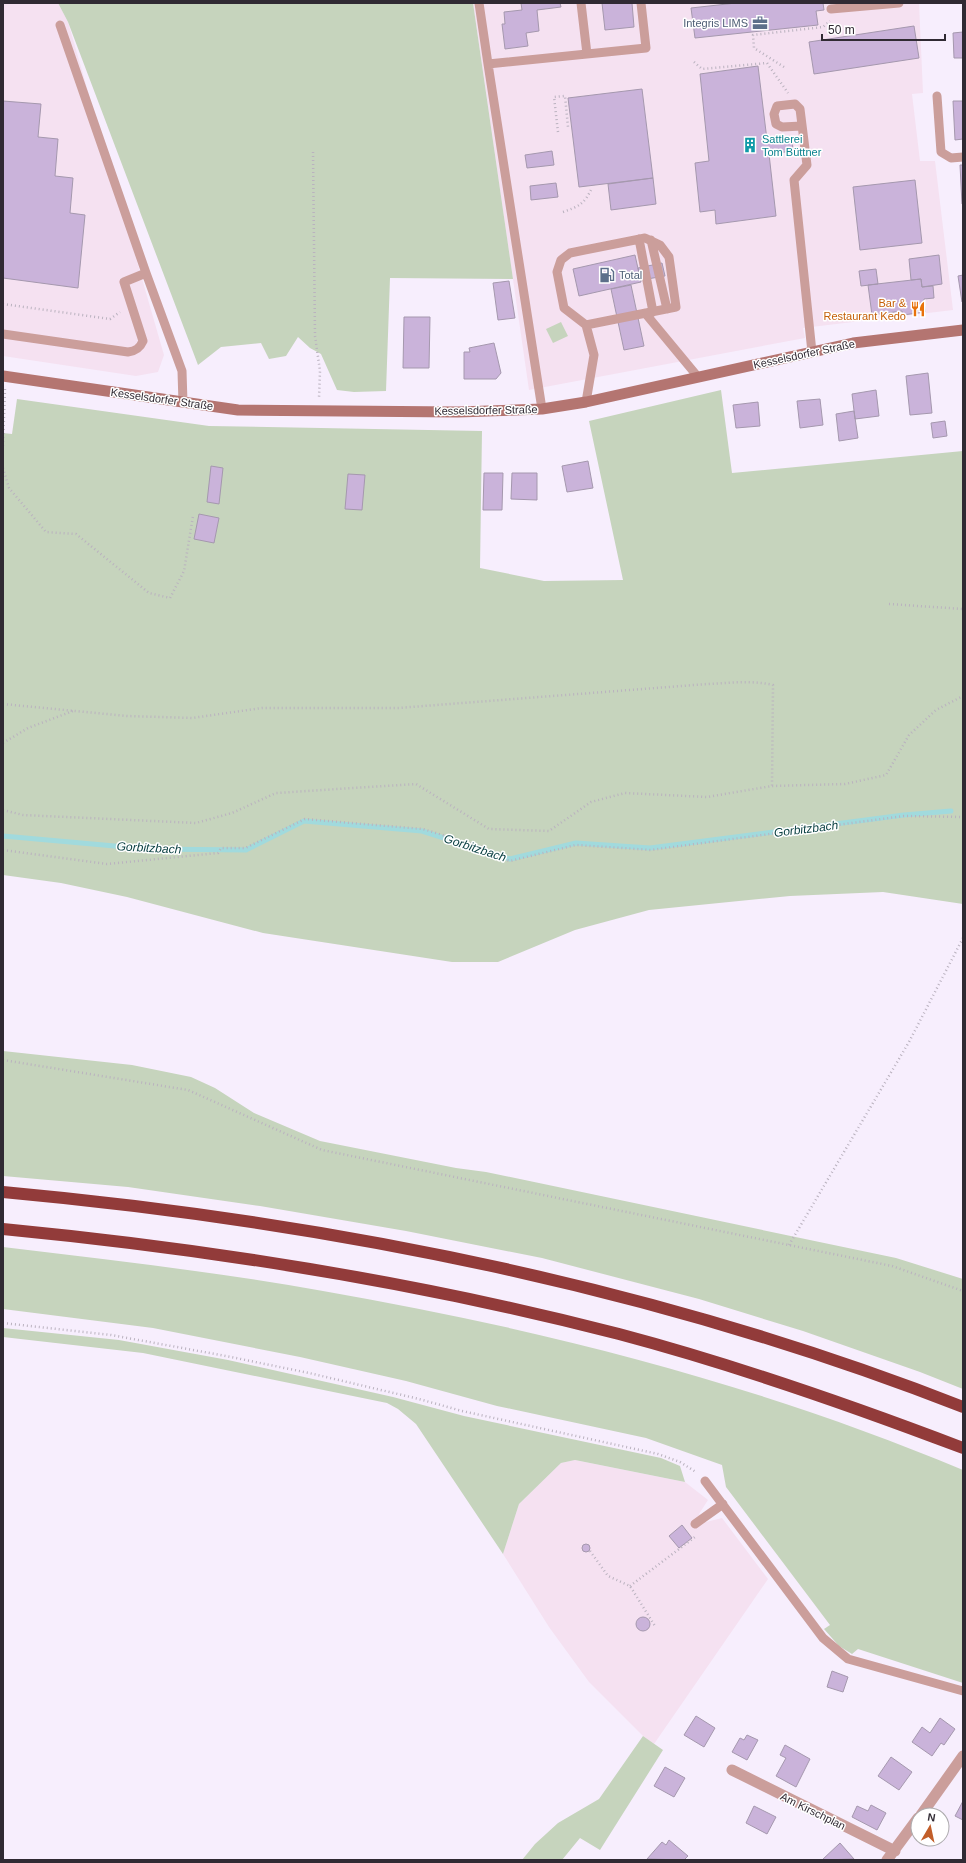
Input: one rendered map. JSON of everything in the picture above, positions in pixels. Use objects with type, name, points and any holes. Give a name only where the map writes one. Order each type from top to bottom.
[{"type":"highway","points":[[3,1192],[165,1210],[267,1224],[424,1252],[540,1276],[631,1298],[801,1348],[963,1407]]},
{"type":"highway","points":[[3,1229],[244,1259],[429,1291],[528,1312],[620,1334],[791,1385],[963,1448]]},
{"type":"main road","name":"Kesselsdorfer Straße","points":[[4,377],[238,410],[458,412],[542,409],[586,402],[853,343],[963,330]]},
{"type":"street","points":[[926,1807],[963,1756]]},
{"type":"street","name":"Am Kirschplan","points":[[732,1770],[895,1851]]},
{"type":"street","points":[[887,1860],[910,1829]]},
{"type":"lane","points":[[479,3],[542,409]]},
{"type":"lane","points":[[581,3],[587,54]]},
{"type":"lane","points":[[488,64],[646,48],[641,3]]},
{"type":"lane","points":[[831,9],[899,3]]},
{"type":"lane","points":[[60,25],[146,273],[182,371],[183,403]]},
{"type":"lane","points":[[937,96],[941,152],[951,158],[963,157]]},
{"type":"lane","points":[[802,126],[782,128],[776,124],[774,114],[777,106],[795,104],[800,109],[807,165],[794,180],[812,352]]},
{"type":"lane","points":[[586,325],[676,307],[669,257],[660,245],[645,238],[570,253],[560,260],[557,272],[564,308],[586,325],[594,355],[586,402]]},
{"type":"lane","points":[[639,239],[649,313],[698,377]]},
{"type":"lane","points":[[651,240],[666,309]]},
{"type":"lane","points":[[3,334],[128,352],[134,351],[140,347],[143,341],[124,282],[146,273]]},
{"type":"lane","points":[[705,1481],[823,1638],[834,1649],[848,1659],[963,1691]]},
{"type":"lane","points":[[695,1524],[723,1504]]},
{"type":"path","points":[[784,67],[754,48],[753,35],[823,27],[846,8]]},
{"type":"path","points":[[694,62],[702,69],[767,63],[795,104]]},
{"type":"path","points":[[558,132],[554,97],[565,96],[568,127]]},
{"type":"path","points":[[313,152],[315,336],[320,371],[319,411]]},
{"type":"path","points":[[563,212],[585,201],[592,188]]},
{"type":"path","points":[[3,304],[110,319],[122,311]]},
{"type":"path","points":[[3,446],[4,377]]},
{"type":"path","points":[[3,468],[9,488],[46,532],[76,534],[149,593],[170,598],[184,572],[193,516]]},
{"type":"path","points":[[888,604],[963,609]]},
{"type":"path","points":[[3,704],[127,716],[192,718],[262,708],[398,708],[707,684],[746,682],[764,683],[773,685],[772,786]]},
{"type":"path","points":[[3,810],[23,815],[196,823],[232,813],[276,793],[416,784],[488,829],[549,831],[591,802],[625,793],[707,797],[772,786],[845,784],[886,775],[908,735],[936,710],[963,696]]},
{"type":"path","points":[[3,743],[28,728],[74,711]]},
{"type":"path","points":[[3,850],[107,864],[218,853],[221,848],[245,848],[305,819],[423,829],[485,848],[487,854],[510,861],[576,845],[651,850],[904,816],[963,817]]},
{"type":"path","points":[[789,1245],[909,1042],[963,938]]},
{"type":"path","points":[[3,1060],[188,1090],[322,1150],[892,1266],[963,1291]]},
{"type":"path","points":[[3,1323],[111,1335],[309,1373],[419,1399],[462,1411],[658,1454],[693,1469],[705,1481]]},
{"type":"path","points":[[630,1586],[701,1532],[695,1524]]},
{"type":"path","points":[[590,1551],[608,1576],[630,1586],[654,1626]]},
{"type":"shaded area","points":[[3,3],[58,3],[68,22],[164,355],[158,372],[136,376],[3,356]]},
{"type":"shaded area","points":[[473,3],[919,3],[923,93],[912,94],[920,161],[935,161],[953,310],[803,328],[805,338],[529,390]]},
{"type":"shaded area","points":[[575,1460],[685,1482],[708,1500],[699,1514],[706,1522],[722,1518],[768,1579],[654,1744],[643,1736],[589,1682],[549,1627],[503,1554],[519,1504],[561,1463]]},
{"type":"green space","points":[[58,3],[473,3],[513,279],[390,278],[386,391],[354,392],[337,390],[321,354],[310,348],[298,337],[286,356],[269,359],[261,343],[221,347],[198,365],[68,22]]},
{"type":"green space","points":[[561,322],[568,336],[553,343],[546,329]]},
{"type":"green space","points":[[721,390],[732,473],[963,451],[963,904],[883,892],[790,896],[649,910],[575,930],[498,962],[452,962],[263,933],[127,897],[61,883],[3,875],[3,433],[12,434],[17,399],[209,426],[482,431],[480,568],[544,581],[623,580],[589,421]]},
{"type":"green space","points":[[3,1051],[132,1065],[191,1077],[215,1088],[254,1113],[320,1141],[456,1168],[486,1172],[896,1258],[963,1279],[963,1389],[920,1372],[803,1331],[699,1299],[542,1258],[406,1231],[260,1206],[128,1187],[3,1176]]},
{"type":"green space","points":[[3,1247],[283,1284],[405,1306],[487,1323],[648,1362],[728,1386],[807,1411],[886,1439],[963,1470],[963,1683],[858,1649],[852,1654],[839,1646],[824,1629],[830,1625],[726,1487],[722,1465],[646,1438],[497,1406],[406,1381],[300,1357],[153,1328],[3,1309]]},
{"type":"green space","points":[[3,1328],[119,1340],[228,1360],[393,1397],[464,1416],[661,1458],[680,1466],[685,1482],[575,1460],[561,1463],[519,1504],[503,1554],[416,1424],[398,1409],[387,1403],[143,1353],[3,1337]]},
{"type":"green space","points":[[643,1736],[663,1750],[600,1850],[580,1838],[562,1860],[522,1860],[535,1844],[558,1823],[599,1799]]},
{"type":"building","points":[[521,3],[560,3],[561,7],[537,10],[539,31],[526,33],[528,46],[505,49],[502,24],[505,24],[504,12],[522,10]]},
{"type":"building","points":[[602,3],[632,3],[634,27],[605,30]]},
{"type":"building","points":[[736,3],[823,3],[824,10],[816,11],[818,25],[695,38],[691,8]]},
{"type":"building","points":[[914,26],[919,58],[814,74],[809,42]]},
{"type":"building","points":[[963,32],[963,58],[954,58],[953,33]]},
{"type":"building","name":"Sattlerei Tom Büttner","points":[[758,66],[767,140],[792,137],[793,151],[769,154],[776,216],[716,224],[715,210],[700,212],[695,163],[709,161],[700,74]]},
{"type":"building","points":[[642,89],[653,178],[579,187],[568,98]]},
{"type":"building","points":[[3,101],[41,104],[38,137],[58,139],[55,176],[73,178],[70,213],[85,215],[78,288],[3,278]]},
{"type":"building","points":[[953,101],[963,101],[963,139],[955,140]]},
{"type":"building","points":[[552,151],[554,165],[527,168],[525,155]]},
{"type":"building","points":[[960,165],[963,165],[963,204],[962,204]]},
{"type":"building","points":[[653,178],[656,204],[611,210],[608,184]]},
{"type":"building","points":[[915,180],[922,243],[860,250],[853,187]]},
{"type":"building","points":[[556,183],[558,197],[531,200],[530,186]]},
{"type":"building","name":"Total","points":[[635,255],[641,282],[579,296],[573,269]]},
{"type":"building","points":[[939,255],[942,284],[922,287],[921,279],[911,280],[909,259]]},
{"type":"building","points":[[662,263],[665,276],[641,280],[638,268]]},
{"type":"building","points":[[876,269],[878,284],[861,286],[859,271]]},
{"type":"building","points":[[963,275],[963,301],[962,302],[958,276]]},
{"type":"building","points":[[921,279],[922,287],[933,286],[934,298],[924,299],[925,312],[903,315],[902,311],[872,315],[868,285]]},
{"type":"building","points":[[509,281],[515,318],[498,320],[493,283]]},
{"type":"building","points":[[631,285],[644,346],[624,350],[611,289]]},
{"type":"building","points":[[404,317],[430,317],[429,368],[403,368]]},
{"type":"building","points":[[494,343],[501,373],[496,379],[464,379],[464,352],[470,352],[469,348]]},
{"type":"building","points":[[928,373],[932,413],[910,415],[906,376]]},
{"type":"building","points":[[876,390],[879,416],[855,419],[852,394]]},
{"type":"building","points":[[820,399],[823,425],[800,428],[797,401]]},
{"type":"building","points":[[758,402],[760,426],[736,428],[733,405]]},
{"type":"building","points":[[854,411],[858,438],[839,441],[836,414]]},
{"type":"building","points":[[945,421],[947,436],[933,438],[931,423]]},
{"type":"building","points":[[588,461],[593,488],[567,492],[562,466]]},
{"type":"building","points":[[211,466],[223,468],[219,504],[207,502]]},
{"type":"building","points":[[484,473],[503,473],[502,510],[483,510]]},
{"type":"building","points":[[512,473],[537,473],[537,500],[511,499]]},
{"type":"building","points":[[348,474],[365,475],[362,510],[345,509]]},
{"type":"building","points":[[199,514],[219,518],[214,543],[194,539]]},
{"type":"building","points":[[682,1525],[692,1538],[679,1548],[669,1536]]},
{"type":"building","points":[[586,1544],[589,1545],[589,1551],[586,1552],[583,1551],[582,1548],[583,1545]]},
{"type":"building","points":[[643,1617],[648,1619],[650,1624],[648,1629],[643,1631],[638,1629],[636,1624],[638,1619]]},
{"type":"building","points":[[832,1671],[848,1677],[843,1692],[827,1687]]},
{"type":"building","points":[[696,1716],[715,1728],[704,1747],[684,1735]]},
{"type":"building","points":[[940,1718],[955,1729],[944,1745],[941,1743],[932,1756],[912,1742],[922,1727],[930,1733]]},
{"type":"building","points":[[747,1735],[758,1740],[747,1760],[732,1752],[740,1738],[744,1740]]},
{"type":"building","points":[[785,1745],[810,1759],[796,1787],[776,1776],[786,1758],[780,1755]]},
{"type":"building","points":[[891,1757],[912,1772],[899,1790],[878,1776]]},
{"type":"building","points":[[665,1767],[685,1778],[674,1797],[654,1786]]},
{"type":"building","points":[[963,1801],[963,1820],[955,1816]]},
{"type":"building","points":[[871,1805],[886,1813],[877,1830],[852,1817],[857,1806],[868,1811]]},
{"type":"building","points":[[754,1806],[776,1817],[767,1834],[746,1823]]},
{"type":"building","points":[[669,1840],[688,1856],[684,1860],[647,1859],[662,1842],[666,1845]]},
{"type":"building","points":[[840,1843],[854,1859],[822,1860]]},
{"type":"waterway","name":"Gorbitzbach","points":[[3,836],[148,849],[246,850],[304,821],[422,831],[510,859],[576,843],[650,848],[904,815],[951,811]]},
{"type":"place","name":"Integris LIMS","points":[[760,23]]},
{"type":"place","name":"Sattlerei Tom Büttner","points":[[750,145]]},
{"type":"place","name":"Total","points":[[607,275]]},
{"type":"place","name":"Bar & Restaurant Kedo","points":[[918,309]]}]
